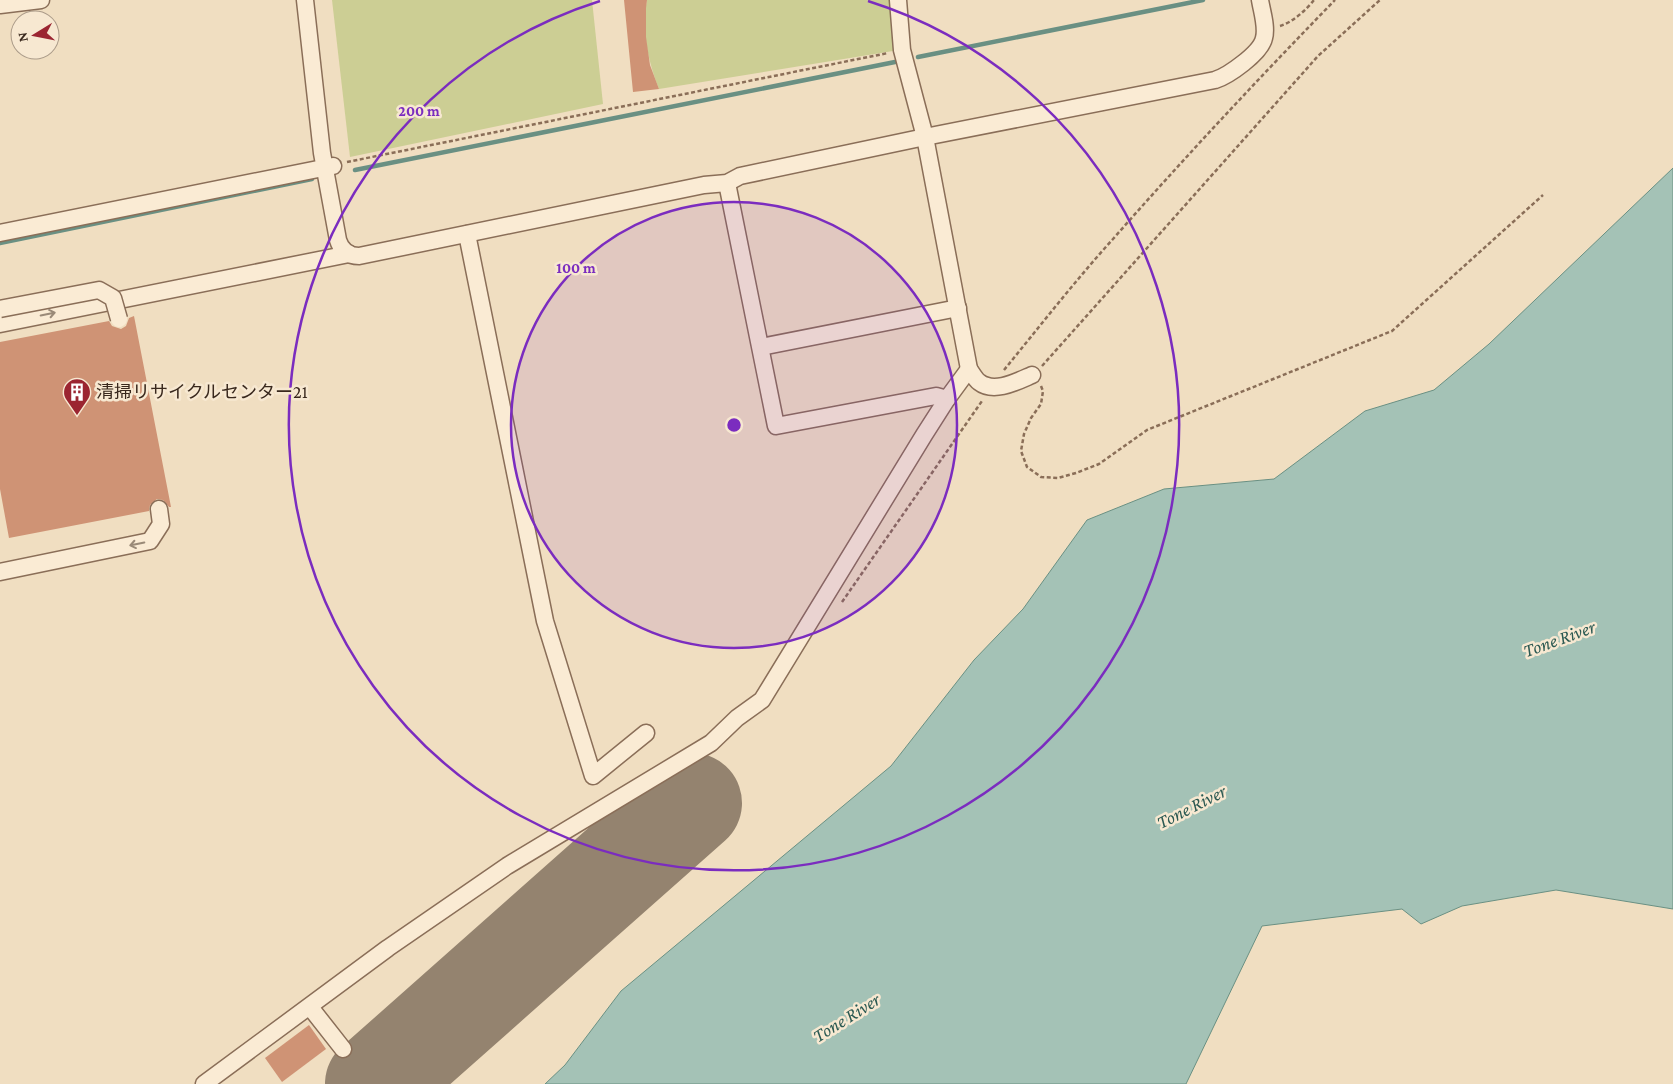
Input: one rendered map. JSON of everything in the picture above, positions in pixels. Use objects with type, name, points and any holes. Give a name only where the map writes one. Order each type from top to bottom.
[{"type":"street","points":[[0,5],[41,0]]},
{"type":"street","points":[[305,0],[340,247],[352,256],[366,255],[704,185],[727,183],[740,176],[1214,80],[1230,73],[1262,44],[1264,28],[1260,0]]},
{"type":"street","points":[[316,0],[328,126],[329,166]]},
{"type":"street","points":[[898,0],[902,50],[925,138],[970,370],[979,383],[991,386],[1004,386],[1032,375]]},
{"type":"street","points":[[0,233],[329,166]]},
{"type":"street","points":[[727,183],[776,426],[936,396],[947,399]]},
{"type":"street","points":[[467,234],[545,621],[593,776],[646,733]]},
{"type":"street","points":[[0,324],[349,254]]},
{"type":"street","points":[[0,309],[99,290],[113,298],[119,320]]},
{"type":"street","points":[[761,346],[958,308]]},
{"type":"street","points":[[204,1084],[388,948],[507,866],[712,743],[737,718],[762,700],[947,399],[970,370]]},
{"type":"street","points":[[0,572],[150,541],[161,524],[159,509]]},
{"type":"street","points":[[310,1007],[343,1049]]},
{"type":"path","points":[[1264,28],[1273,29],[1286,24],[1314,0]]},
{"type":"path","points":[[1004,370],[1130,219],[1335,0]]},
{"type":"path","points":[[1380,0],[1318,56],[1032,375],[1040,382],[1043,391],[1041,404],[1031,418],[1024,434],[1021,451],[1027,467],[1041,476],[1058,478],[1076,473],[1099,464],[1147,430],[1392,331],[1543,196]]},
{"type":"path","points":[[329,166],[902,50]]},
{"type":"path","points":[[841,603],[980,404]]},
{"type":"green space","points":[[332,0],[592,0],[603,104],[350,157]]},
{"type":"green space","points":[[647,0],[892,0],[898,44],[893,51],[659,89],[652,68],[645,34]]},
{"type":"water","name":"Tone River","points":[[1673,168],[1673,909],[1556,890],[1462,906],[1421,924],[1402,909],[1262,926],[1186,1084],[545,1084],[565,1065],[621,991],[891,766],[974,660],[1023,609],[1087,520],[1164,489],[1274,479],[1365,411],[1434,390],[1489,344]]},
{"type":"building","points":[[624,0],[647,0],[646,37],[650,65],[659,89],[633,92]]},
{"type":"building","name":"清掃リサイクルセンター21","points":[[134,316],[171,507],[163,500],[157,499],[150,505],[149,511],[9,538],[0,489],[0,342],[109,321],[112,326],[121,329],[126,326],[129,318]]},
{"type":"building","points":[[309,1025],[326,1049],[282,1082],[265,1058]]},
{"type":"waterway","points":[[918,57],[1203,0]]},
{"type":"waterway","points":[[355,170],[900,61]]},
{"type":"waterway","points":[[0,243],[312,179]]},
{"type":"runway","points":[[375,1084],[692,803]]},
{"type":"place","name":"清掃リサイクルセンター21","points":[[77,416]]}]
